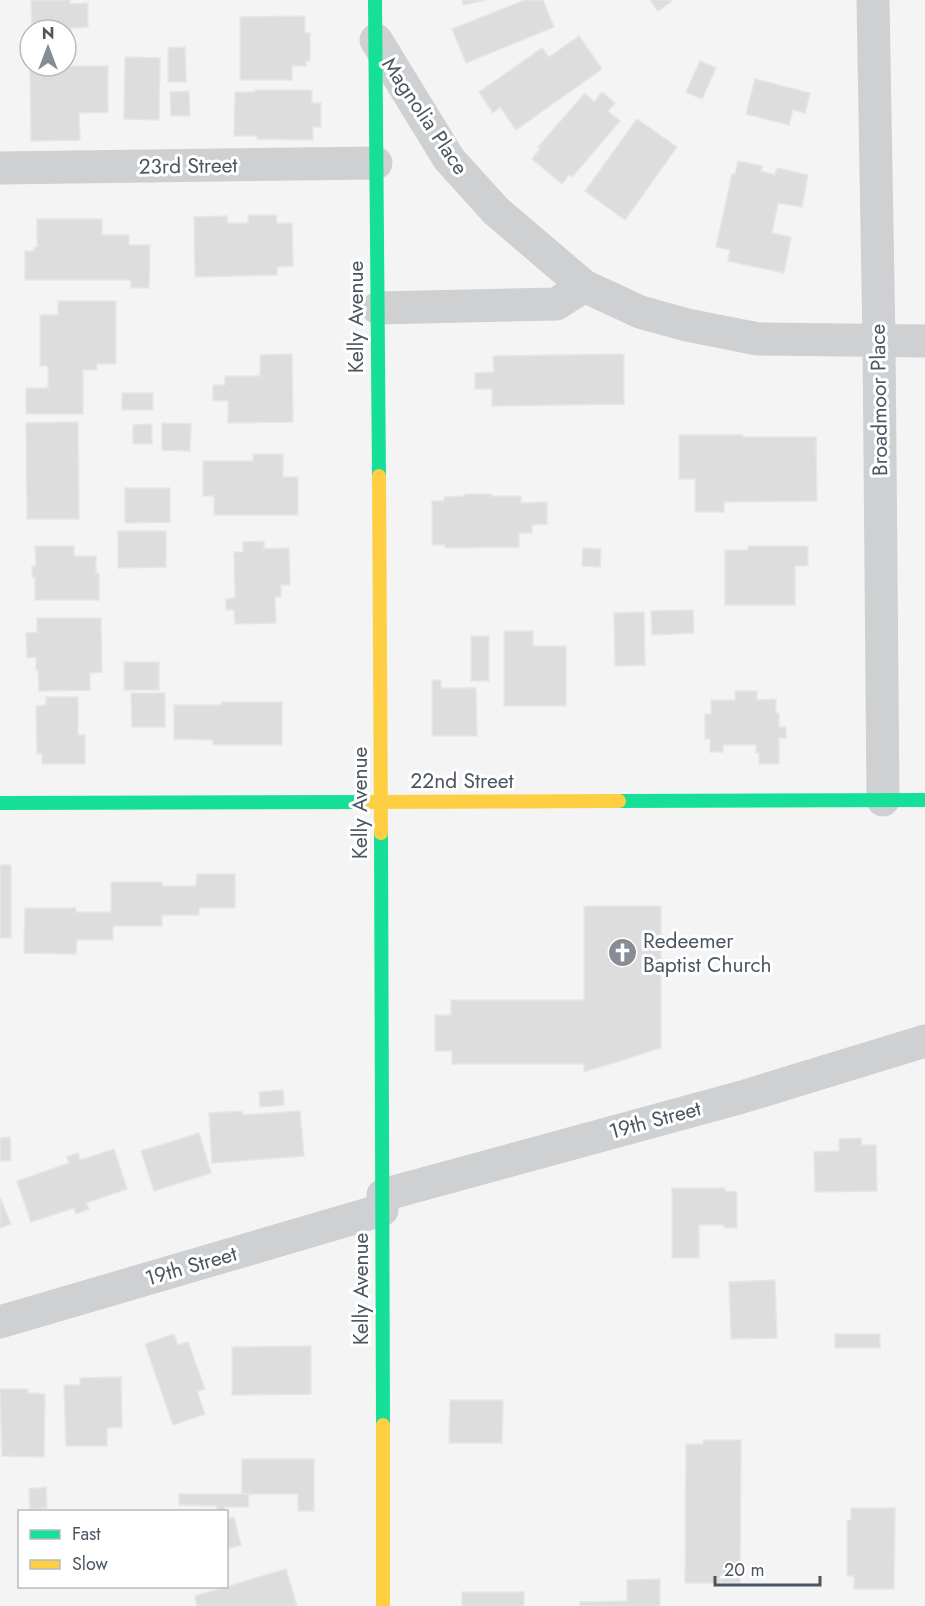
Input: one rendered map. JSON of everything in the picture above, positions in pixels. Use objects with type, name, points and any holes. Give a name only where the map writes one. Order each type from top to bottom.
[{"type":"street","name":"Kelly Avenue","points":[[375,0],[381,802],[383,1606]]},
{"type":"street","name":"Broadmoor Place","points":[[873,0],[883,800]]},
{"type":"street","name":"Magnolia Place","points":[[375,40],[449,159],[496,211],[584,286],[640,312],[687,325],[758,339],[925,341]]},
{"type":"street","name":"23rd Street","points":[[0,168],[376,163]]},
{"type":"street","points":[[378,308],[556,304],[584,286]]},
{"type":"street","name":"22nd Street","points":[[0,803],[925,800]]},
{"type":"street","name":"19th Street","points":[[0,1322],[382,1202],[925,1041]]},
{"type":"building","points":[[31,0],[70,0],[70,4],[88,3],[88,27],[78,28],[78,18],[32,18]]},
{"type":"building","points":[[462,0],[486,0],[463,5]]},
{"type":"building","points":[[525,0],[543,0],[554,27],[466,63],[452,29]]},
{"type":"building","points":[[650,0],[672,0],[672,1],[658,11]]},
{"type":"building","points":[[305,16],[305,33],[310,33],[310,61],[306,61],[306,66],[292,66],[292,80],[240,80],[240,17]]},
{"type":"building","points":[[579,36],[602,69],[516,130],[500,107],[493,113],[479,92],[542,48],[549,57]]},
{"type":"building","points":[[185,47],[186,82],[168,82],[168,48]]},
{"type":"building","points":[[125,57],[160,58],[159,120],[124,119]]},
{"type":"building","points":[[700,61],[716,68],[702,99],[686,92]]},
{"type":"building","points":[[78,66],[108,66],[108,112],[79,113],[80,140],[31,141],[30,78],[78,78]]},
{"type":"building","points":[[755,79],[810,93],[805,113],[793,110],[789,125],[746,114]]},
{"type":"building","points":[[255,90],[312,90],[312,103],[321,103],[321,127],[313,127],[313,140],[257,139],[257,136],[234,136],[235,92],[255,92]]},
{"type":"building","points":[[189,91],[190,116],[171,116],[170,92]]},
{"type":"building","points":[[602,92],[615,103],[608,111],[620,121],[572,177],[569,175],[562,184],[532,159],[540,149],[538,147],[585,93],[594,102]]},
{"type":"building","points":[[637,119],[677,147],[625,220],[585,191]]},
{"type":"building","points":[[738,161],[762,166],[761,171],[775,175],[777,168],[808,175],[802,207],[778,203],[772,233],[791,237],[784,273],[728,261],[730,250],[716,247],[732,174],[735,174]]},
{"type":"building","points":[[248,215],[276,215],[277,223],[292,223],[293,266],[277,267],[277,275],[195,277],[194,217],[227,216],[228,223],[248,223]]},
{"type":"building","points":[[37,219],[102,219],[102,235],[129,235],[129,245],[150,245],[149,288],[131,288],[131,280],[25,280],[25,251],[34,251],[34,247],[37,247]]},
{"type":"building","points":[[58,301],[116,301],[116,364],[97,364],[97,370],[83,370],[83,414],[26,414],[26,388],[48,388],[48,366],[40,366],[40,315],[58,315]]},
{"type":"building","points":[[292,354],[293,422],[228,423],[228,401],[213,401],[213,385],[225,385],[225,376],[260,376],[260,355]]},
{"type":"building","points":[[624,354],[624,404],[492,406],[492,389],[475,389],[475,373],[494,372],[493,356]]},
{"type":"building","points":[[122,393],[153,393],[153,410],[122,410]]},
{"type":"building","points":[[78,422],[79,519],[27,519],[26,423]]},
{"type":"building","points":[[162,423],[191,424],[190,451],[162,450]]},
{"type":"building","points":[[152,424],[152,444],[133,444],[133,425]]},
{"type":"building","points":[[679,435],[816,437],[817,501],[724,502],[724,512],[695,512],[695,479],[679,479]]},
{"type":"building","points":[[253,454],[283,454],[283,477],[298,477],[298,515],[214,515],[214,496],[203,496],[203,461],[253,461]]},
{"type":"building","points":[[125,488],[170,488],[170,522],[125,523]]},
{"type":"building","points":[[465,494],[521,496],[521,503],[547,502],[547,524],[532,525],[532,533],[519,533],[519,547],[445,548],[445,545],[432,545],[432,501],[444,501],[444,497],[465,496]]},
{"type":"building","points":[[118,531],[166,531],[166,567],[118,568]]},
{"type":"building","points":[[264,541],[264,549],[289,548],[290,585],[281,585],[281,597],[275,597],[276,623],[235,624],[234,610],[226,610],[226,599],[235,598],[234,552],[243,552],[243,542]]},
{"type":"building","points":[[35,546],[74,546],[74,556],[96,556],[96,573],[99,573],[99,600],[35,600],[35,577],[32,577],[32,566],[36,566]]},
{"type":"building","points":[[748,546],[808,546],[808,566],[795,566],[795,605],[725,605],[725,550],[748,550]]},
{"type":"building","points":[[583,548],[601,549],[600,567],[582,566]]},
{"type":"building","points":[[693,610],[694,633],[652,635],[651,611]]},
{"type":"building","points":[[644,612],[645,665],[615,666],[614,613]]},
{"type":"building","points":[[37,618],[101,618],[102,672],[90,673],[90,690],[39,691],[36,657],[27,658],[26,633],[37,632]]},
{"type":"building","points":[[504,631],[533,631],[533,646],[566,646],[566,706],[504,706]]},
{"type":"building","points":[[471,636],[489,636],[489,681],[471,681]]},
{"type":"building","points":[[124,662],[159,662],[159,690],[124,690]]},
{"type":"building","points":[[432,680],[441,680],[441,688],[476,688],[477,736],[432,736]]},
{"type":"building","points":[[735,691],[757,691],[757,700],[776,699],[779,727],[786,727],[786,738],[779,738],[779,764],[759,764],[756,745],[723,745],[723,752],[710,752],[710,739],[705,739],[705,714],[711,714],[711,700],[735,700]]},
{"type":"building","points":[[131,693],[165,693],[165,727],[132,727]]},
{"type":"building","points":[[46,697],[78,697],[78,735],[85,735],[85,764],[42,764],[42,754],[37,754],[36,706],[46,705]]},
{"type":"building","points":[[222,702],[282,702],[282,745],[213,745],[213,740],[174,739],[174,705],[222,705]]},
{"type":"building","points":[[0,865],[11,865],[11,938],[0,938]]},
{"type":"building","points":[[197,874],[235,874],[235,908],[199,908],[199,915],[162,915],[162,926],[113,926],[113,940],[77,940],[76,954],[24,953],[25,908],[76,908],[76,912],[111,912],[111,882],[162,882],[162,886],[196,886]]},
{"type":"building","name":"Redeemer Baptist Church","points":[[584,906],[661,906],[661,1048],[584,1072],[584,1064],[452,1064],[452,1051],[435,1051],[435,1015],[451,1015],[451,1000],[584,1000]]},
{"type":"building","points":[[283,1090],[284,1105],[260,1107],[259,1092]]},
{"type":"building","points":[[242,1111],[243,1115],[300,1111],[304,1156],[212,1163],[209,1113]]},
{"type":"building","points":[[199,1133],[211,1173],[154,1191],[141,1151]]},
{"type":"building","points":[[10,1137],[11,1161],[0,1161],[0,1138]]},
{"type":"building","points":[[861,1138],[862,1145],[876,1145],[877,1191],[815,1192],[814,1152],[839,1151],[839,1139]]},
{"type":"building","points":[[114,1149],[127,1189],[86,1203],[89,1209],[76,1214],[74,1208],[31,1222],[17,1181],[69,1163],[67,1157],[78,1153],[80,1160]]},
{"type":"building","points":[[672,1188],[725,1188],[725,1191],[737,1192],[737,1228],[724,1228],[724,1225],[699,1225],[699,1258],[672,1258]]},
{"type":"building","points":[[0,1197],[11,1224],[0,1228]]},
{"type":"building","points":[[775,1280],[777,1338],[731,1339],[729,1282]]},
{"type":"building","points":[[174,1334],[178,1345],[188,1342],[205,1389],[197,1391],[205,1414],[173,1425],[145,1344]]},
{"type":"building","points":[[835,1334],[880,1334],[880,1348],[835,1348]]},
{"type":"building","points":[[311,1346],[311,1394],[232,1395],[232,1347]]},
{"type":"building","points":[[121,1377],[122,1427],[107,1428],[107,1446],[66,1446],[64,1385],[80,1385],[80,1378]]},
{"type":"building","points":[[0,1389],[28,1389],[28,1393],[45,1394],[44,1457],[2,1456]]},
{"type":"building","points":[[450,1400],[503,1400],[502,1443],[449,1443]]},
{"type":"building","points":[[703,1440],[741,1440],[740,1583],[685,1583],[686,1444],[703,1444]]},
{"type":"building","points":[[242,1459],[314,1459],[314,1511],[298,1511],[298,1494],[242,1494]]},
{"type":"building","points":[[46,1487],[47,1508],[30,1509],[29,1489]]},
{"type":"building","points":[[179,1494],[249,1494],[248,1507],[225,1507],[225,1510],[216,1510],[217,1506],[179,1505]]},
{"type":"building","points":[[851,1508],[895,1508],[894,1589],[854,1589],[854,1576],[847,1576],[847,1520],[851,1520]]},
{"type":"building","points":[[234,1517],[241,1545],[228,1548],[228,1518]]},
{"type":"building","points":[[286,1569],[297,1606],[197,1606],[195,1596]]},
{"type":"building","points":[[660,1579],[660,1606],[580,1606],[580,1602],[627,1601],[627,1580]]},
{"type":"building","points":[[462,1592],[524,1592],[524,1606],[462,1606]]},
{"type":"traffic: fast","points":[[375,0],[379,476]]},
{"type":"traffic: fast","points":[[619,801],[925,800]]},
{"type":"traffic: fast","points":[[0,803],[371,802]]},
{"type":"traffic: fast","points":[[381,833],[383,1425]]},
{"type":"traffic: slow","points":[[379,476],[381,833]]},
{"type":"traffic: slow","points":[[371,802],[619,801]]},
{"type":"traffic: slow","points":[[383,1425],[383,1606]]},
{"type":"place","name":"Redeemer Baptist Church","points":[[622,953]]}]
